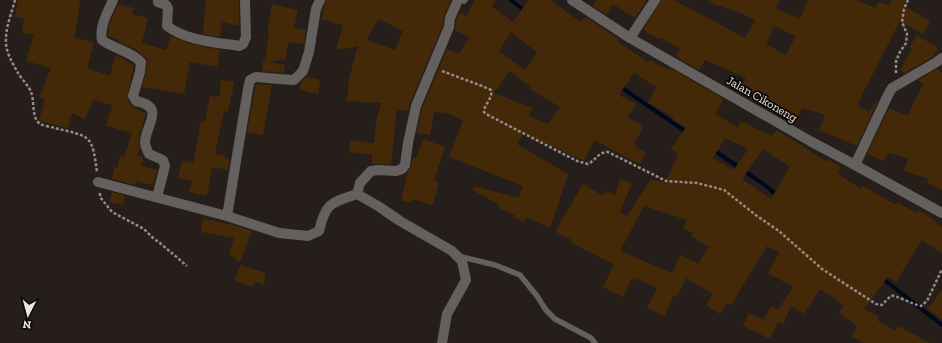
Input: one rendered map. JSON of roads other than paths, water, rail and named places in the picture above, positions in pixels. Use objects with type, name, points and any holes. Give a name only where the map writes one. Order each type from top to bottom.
[{"type":"street","points":[[113,0],[102,26],[102,40],[109,46],[136,56],[141,62],[140,72],[133,96],[136,101],[146,103],[152,110],[152,118],[145,142],[149,154],[163,160],[165,166],[157,197]]},
{"type":"street","points":[[158,0],[158,2],[166,5],[168,8],[167,26],[173,31],[205,41],[239,46],[243,44],[246,37],[245,0]]},
{"type":"street","points":[[227,216],[250,80],[256,77],[294,80],[304,71],[309,52],[316,9],[320,0]]},
{"type":"street","points":[[357,194],[360,183],[371,171],[396,171],[402,169],[405,165],[416,106],[449,27],[450,18],[462,0]]},
{"type":"street","name":"Jalan Cikoneng","points":[[572,0],[630,38],[810,141],[942,213]]},
{"type":"street","points":[[630,38],[655,0]]},
{"type":"street","points":[[856,165],[888,95],[896,86],[942,58]]},
{"type":"street","points":[[98,182],[227,216],[279,233],[308,236],[320,231],[324,214],[333,202],[357,194],[452,251],[462,261],[466,280],[446,314],[442,343]]},
{"type":"lane","points":[[456,255],[495,265],[520,275],[546,310],[555,319],[591,338],[595,343]]},
{"type":"waterway","points":[[511,0],[525,11]]},
{"type":"waterway","points":[[619,86],[688,133]]},
{"type":"waterway","points":[[712,149],[762,183],[778,196]]},
{"type":"waterway","points":[[882,278],[942,325]]}]
